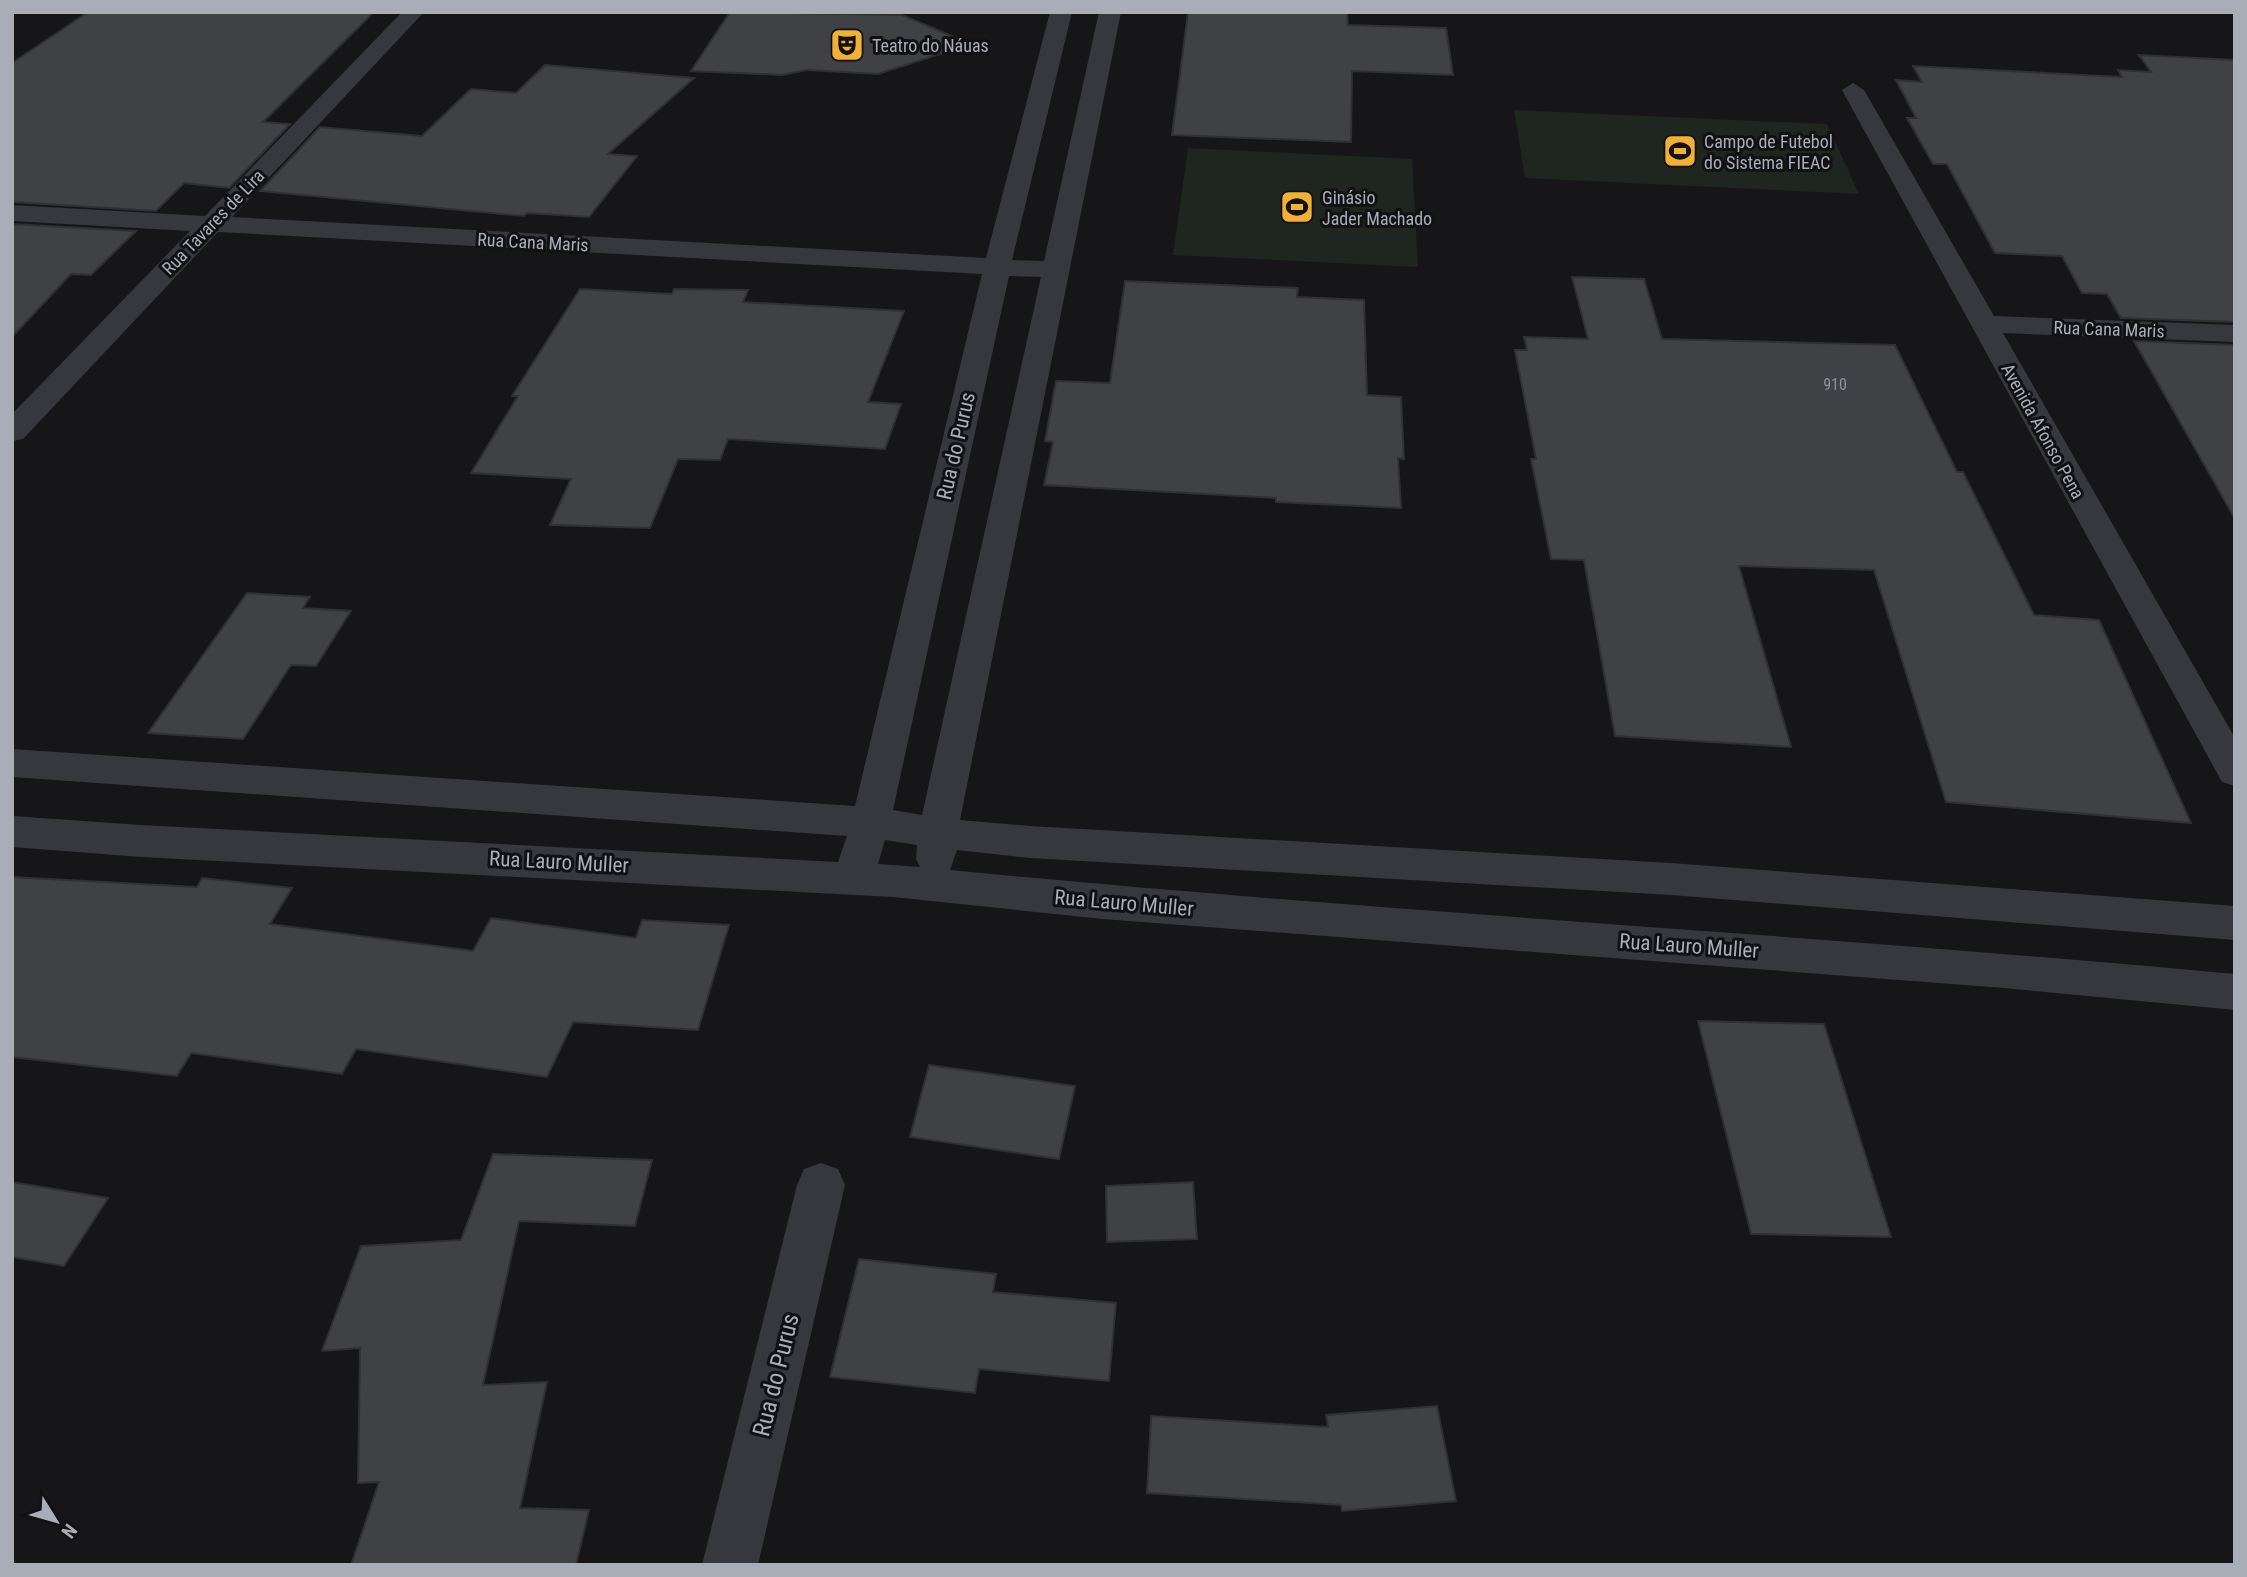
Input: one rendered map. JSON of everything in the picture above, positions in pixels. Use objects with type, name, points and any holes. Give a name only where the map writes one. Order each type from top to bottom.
[{"type":"street","name":"Rua Tavares de Lira","points":[[12,432],[414,12]]},
{"type":"street","name":"Rua do Purus","points":[[853,879],[871,822],[997,267],[1061,12]]},
{"type":"street","points":[[934,886],[938,833],[1110,12]]},
{"type":"street","name":"Avenida Afonso Pena","points":[[1853,90],[2235,772]]},
{"type":"street","name":"Rua Cana Maris","points":[[12,213],[1054,270]]},
{"type":"street","name":"Rua Cana Maris","points":[[1983,324],[2235,334]]},
{"type":"street","points":[[12,763],[871,822],[938,833],[1030,842],[1671,879],[2235,923]]},
{"type":"street","name":"Rua Lauro Muller","points":[[12,831],[853,879],[1103,902],[2004,970],[2235,992]]},
{"type":"street","name":"Rua do Purus","points":[[730,1565],[821,1185]]},
{"type":"shaded area","name":"Campo de Futebol do Sistema FIEAC","points":[[1514,110],[1827,124],[1859,194],[1525,178]]},
{"type":"shaded area","name":"Ginásio Jader Machado","points":[[1188,148],[1412,159],[1418,267],[1173,255]]},
{"type":"building","points":[[88,12],[374,12],[263,122],[290,124],[229,188],[184,183],[156,211],[12,202],[12,63]]},
{"type":"building","name":"Teatro do Náuas","points":[[730,12],[902,15],[971,44],[878,74],[807,70],[782,75],[691,71]]},
{"type":"building","points":[[1188,12],[1347,12],[1348,25],[1446,28],[1453,75],[1352,71],[1351,142],[1172,135]]},
{"type":"building","points":[[2139,55],[2235,60],[2235,322],[2121,318],[2107,294],[2082,293],[2062,256],[1995,253],[1947,164],[1933,164],[1907,118],[1916,118],[1896,80],[1922,82],[1913,66],[2122,77],[2118,70],[2151,72]]},
{"type":"building","points":[[545,65],[694,78],[608,154],[637,156],[589,217],[527,213],[524,216],[260,191],[320,127],[422,136],[471,89],[516,93]]},
{"type":"building","points":[[12,224],[136,231],[91,275],[71,274],[12,337]]},
{"type":"building","points":[[1572,277],[1644,279],[1662,339],[1895,345],[1957,472],[1963,472],[2034,615],[2099,620],[2191,823],[1946,802],[1874,570],[1739,566],[1791,747],[1615,736],[1584,560],[1551,559],[1531,459],[1536,459],[1515,350],[1527,350],[1524,337],[1588,339]]},
{"type":"building","points":[[1125,281],[1298,288],[1297,297],[1364,300],[1367,395],[1401,397],[1404,459],[1398,458],[1401,508],[1044,485],[1053,442],[1045,441],[1056,381],[1110,383]]},
{"type":"building","points":[[580,289],[672,294],[674,289],[748,290],[743,302],[904,311],[868,402],[901,404],[885,449],[728,439],[720,460],[678,459],[650,528],[550,525],[571,479],[471,473],[518,396],[512,396]]},
{"type":"building","points":[[2134,341],[2235,345],[2235,519]]},
{"type":"building","points":[[247,593],[310,597],[303,608],[351,611],[316,666],[291,665],[243,739],[148,733]]},
{"type":"building","points":[[12,877],[197,887],[202,878],[292,888],[270,924],[473,951],[491,918],[636,938],[642,920],[729,925],[698,1030],[573,1022],[547,1077],[356,1049],[342,1074],[191,1053],[177,1076],[12,1057]]},
{"type":"building","points":[[1698,1021],[1824,1024],[1891,1237],[1751,1234]]},
{"type":"building","points":[[929,1065],[1075,1086],[1059,1159],[910,1137]]},
{"type":"building","points":[[493,1154],[652,1160],[635,1226],[519,1221],[483,1385],[547,1382],[520,1508],[589,1510],[576,1565],[351,1565],[379,1482],[358,1483],[360,1348],[322,1351],[361,1246],[461,1240]]},
{"type":"building","points":[[12,1182],[108,1198],[64,1266],[12,1257]]},
{"type":"building","points":[[1193,1182],[1197,1239],[1107,1242],[1106,1186]]},
{"type":"building","points":[[859,1259],[996,1274],[993,1292],[1116,1303],[1109,1381],[979,1369],[975,1393],[830,1377]]},
{"type":"building","points":[[1437,1406],[1456,1501],[1342,1511],[1341,1505],[1147,1493],[1151,1416],[1328,1427],[1326,1415]]},
{"type":"place","name":"Teatro do Náuas","points":[[847,45]]},
{"type":"place","name":"Campo de Futebol do Sistema FIEAC","points":[[1680,151]]},
{"type":"place","name":"Ginásio Jader Machado","points":[[1297,207]]}]
